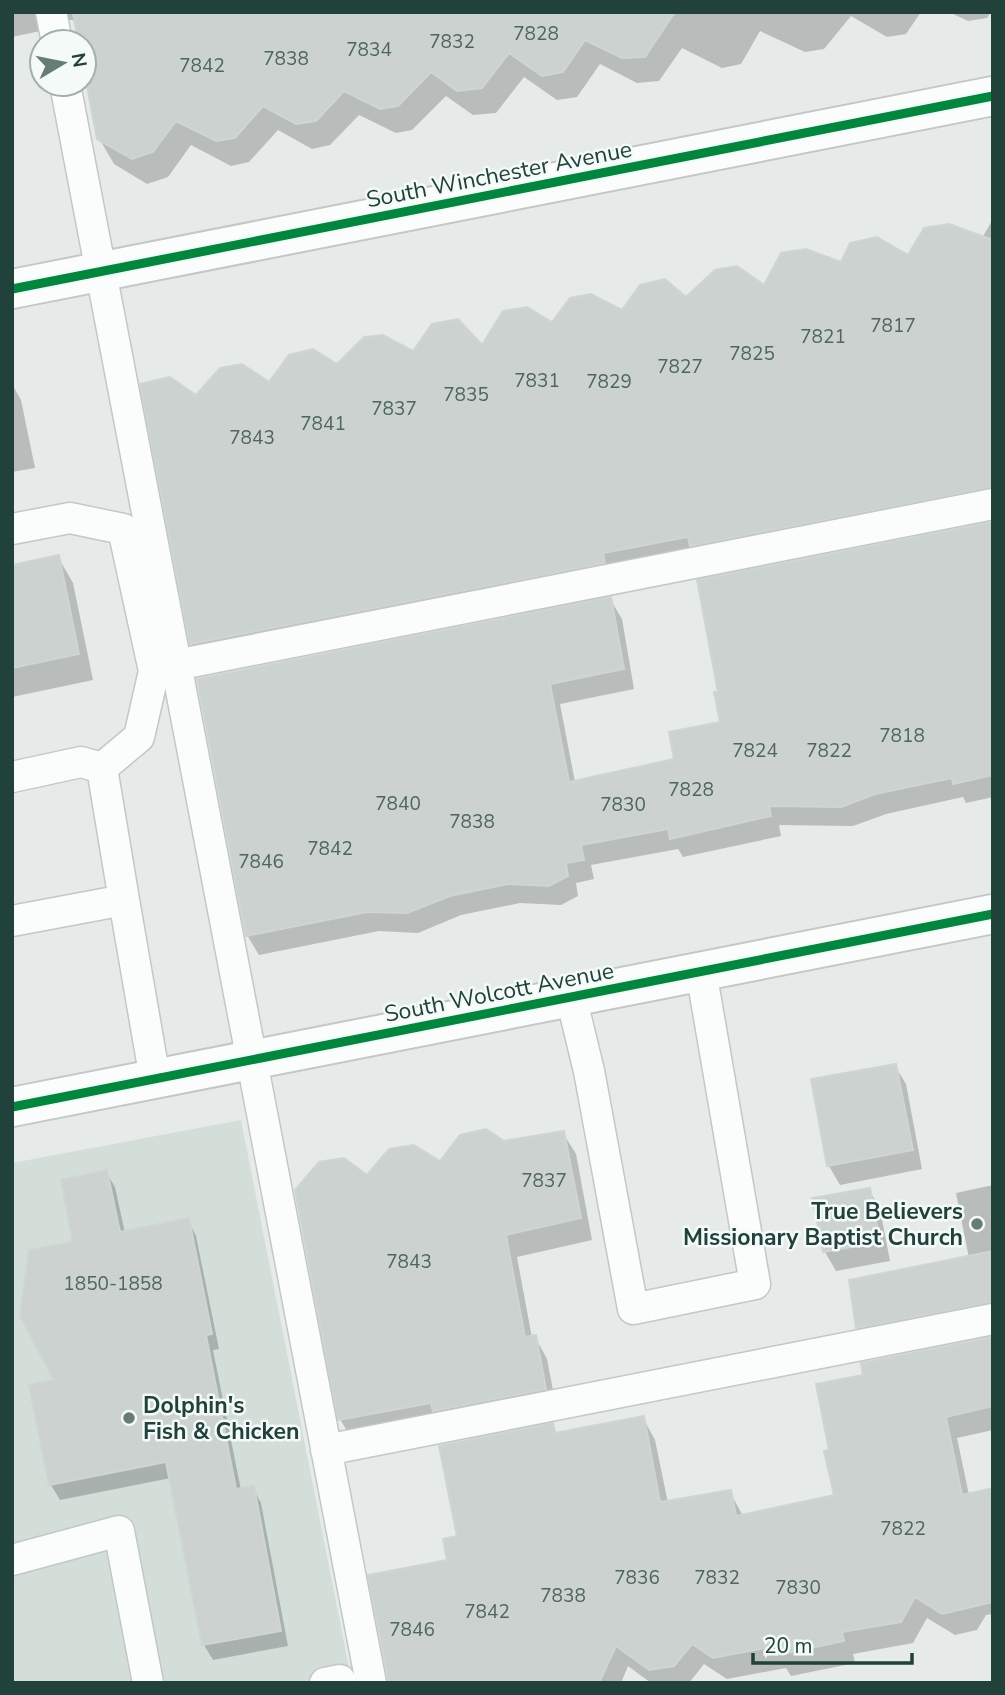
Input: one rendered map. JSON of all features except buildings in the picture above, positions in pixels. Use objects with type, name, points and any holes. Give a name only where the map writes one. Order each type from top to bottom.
[{"type":"street","name":"South Winchester Avenue","points":[[12,289],[993,96]]},
{"type":"street","name":"South Wolcott Avenue","points":[[12,1107],[993,914]]},
{"type":"lane","points":[[68,98],[371,1683]]},
{"type":"lane","points":[[176,665],[993,504]]},
{"type":"lane","points":[[12,529],[70,518],[123,529],[154,671],[139,737],[102,768]]},
{"type":"lane","points":[[12,777],[81,762],[102,768]]},
{"type":"lane","points":[[102,768],[155,1079]]},
{"type":"lane","points":[[12,921],[124,900]]},
{"type":"lane","points":[[571,997],[589,1071],[633,1309],[755,1284],[701,971]]},
{"type":"lane","points":[[326,1450],[993,1319]]},
{"type":"lane","points":[[12,1560],[118,1531],[148,1683]]},
{"type":"shaded area","points":[[241,1120],[352,1683],[12,1683],[12,1163]]},
{"type":"cycle path","points":[[12,289],[993,96]]},
{"type":"cycle path","points":[[12,1107],[993,914]]},
{"type":"place","name":"True Believers Missionary Baptist Church","points":[[977,1224]]},
{"type":"place","name":"Dolphin's Fish & Chicken","points":[[129,1418]]}]
